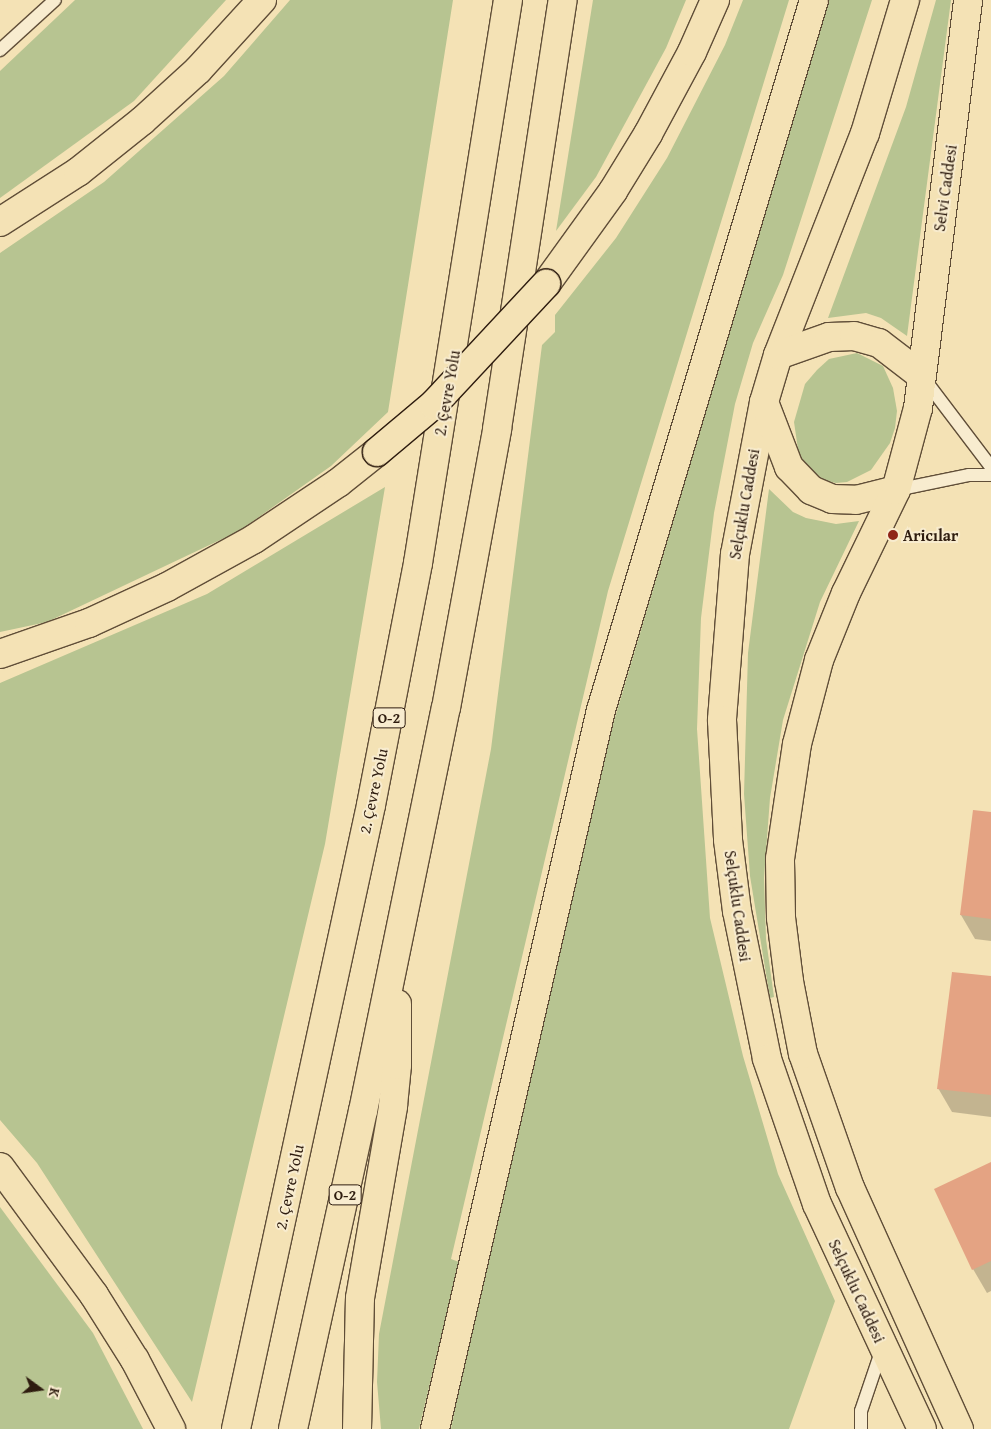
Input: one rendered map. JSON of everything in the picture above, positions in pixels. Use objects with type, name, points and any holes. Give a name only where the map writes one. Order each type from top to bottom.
[{"type":"main road","points":[[0,222],[78,172],[142,121],[198,70],[262,0]]},
{"type":"main road","name":"2. Çevre Yolu","points":[[236,1429],[371,805],[417,572],[508,0]]},
{"type":"main road","name":"O-2","points":[[293,1429],[446,708],[495,439],[563,0]]},
{"type":"main road","points":[[0,654],[89,622],[167,587],[254,539],[338,483],[440,398],[546,284],[613,191],[648,134],[715,0]]},
{"type":"main road","points":[[435,1429],[600,710],[814,0]]},
{"type":"main road","points":[[778,355],[866,133],[905,0]]},
{"type":"main road","name":"Selvi Caddesi","points":[[922,376],[968,0]]},
{"type":"main road","points":[[778,355],[829,336],[854,336],[879,343],[922,376],[912,436],[896,490],[846,593],[819,660],[807,704],[787,794],[780,859],[781,918],[795,1019],[817,1099],[868,1231],[959,1429]]},
{"type":"main road","name":"Selçuklu Caddesi","points":[[778,355],[764,402],[744,497],[726,645],[723,738],[734,884],[748,974],[781,1106],[817,1204],[922,1429]]},
{"type":"main road","points":[[764,402],[789,467],[811,490],[832,500],[856,500],[896,490]]},
{"type":"main road","points":[[357,1429],[360,1298],[397,1065],[394,960]]},
{"type":"main road","points":[[0,1167],[94,1295],[135,1360],[171,1429]]},
{"type":"lane","points":[[0,50],[55,0]]},
{"type":"lane","points":[[922,376],[991,467]]},
{"type":"lane","points":[[896,490],[969,476],[991,475]]},
{"type":"lane","points":[[861,1429],[861,1411],[883,1347]]},
{"type":"green space","points":[[75,0],[226,0],[134,101],[0,198],[0,71]]},
{"type":"green space","points":[[290,0],[453,0],[388,412],[331,466],[239,531],[47,622],[0,632],[0,253],[104,182],[224,76]]},
{"type":"green space","points":[[593,0],[686,0],[666,48],[596,177],[556,231]]},
{"type":"green space","points":[[743,0],[789,0],[608,591],[451,1259],[459,1262],[419,1429],[381,1429],[377,1382],[379,1334],[491,749],[542,345],[555,332],[555,315],[616,238],[667,158],[725,45]]},
{"type":"green space","points":[[828,0],[872,0],[783,275],[753,343],[735,404],[714,513],[701,618],[697,729],[710,918],[743,1056],[778,1174],[835,1301],[789,1429],[451,1429],[489,1234],[600,768]]},
{"type":"green space","points":[[936,0],[951,0],[907,336],[881,318],[866,313],[828,318],[906,107]]},
{"type":"green space","points":[[857,353],[883,366],[893,388],[897,411],[895,428],[890,443],[871,470],[847,482],[836,483],[824,480],[805,465],[799,456],[794,422],[805,384],[817,370],[829,359]]},
{"type":"green space","points":[[385,487],[325,844],[192,1402],[37,1163],[0,1120],[0,683],[207,594]]},
{"type":"green space","points":[[769,489],[793,512],[806,518],[836,524],[859,521],[820,602],[783,720],[770,798],[764,878],[766,939],[774,997],[770,998],[750,876],[744,794],[748,653]]},
{"type":"green space","points":[[0,1207],[93,1333],[143,1429],[0,1429]]},
{"type":"building","points":[[973,810],[991,812],[991,919],[960,915]]},
{"type":"building","points":[[952,972],[991,976],[991,1095],[937,1089]]},
{"type":"building","points":[[991,1162],[991,1261],[972,1270],[934,1189]]},
{"type":"place","name":"Aricılar","points":[[893,535]]}]
